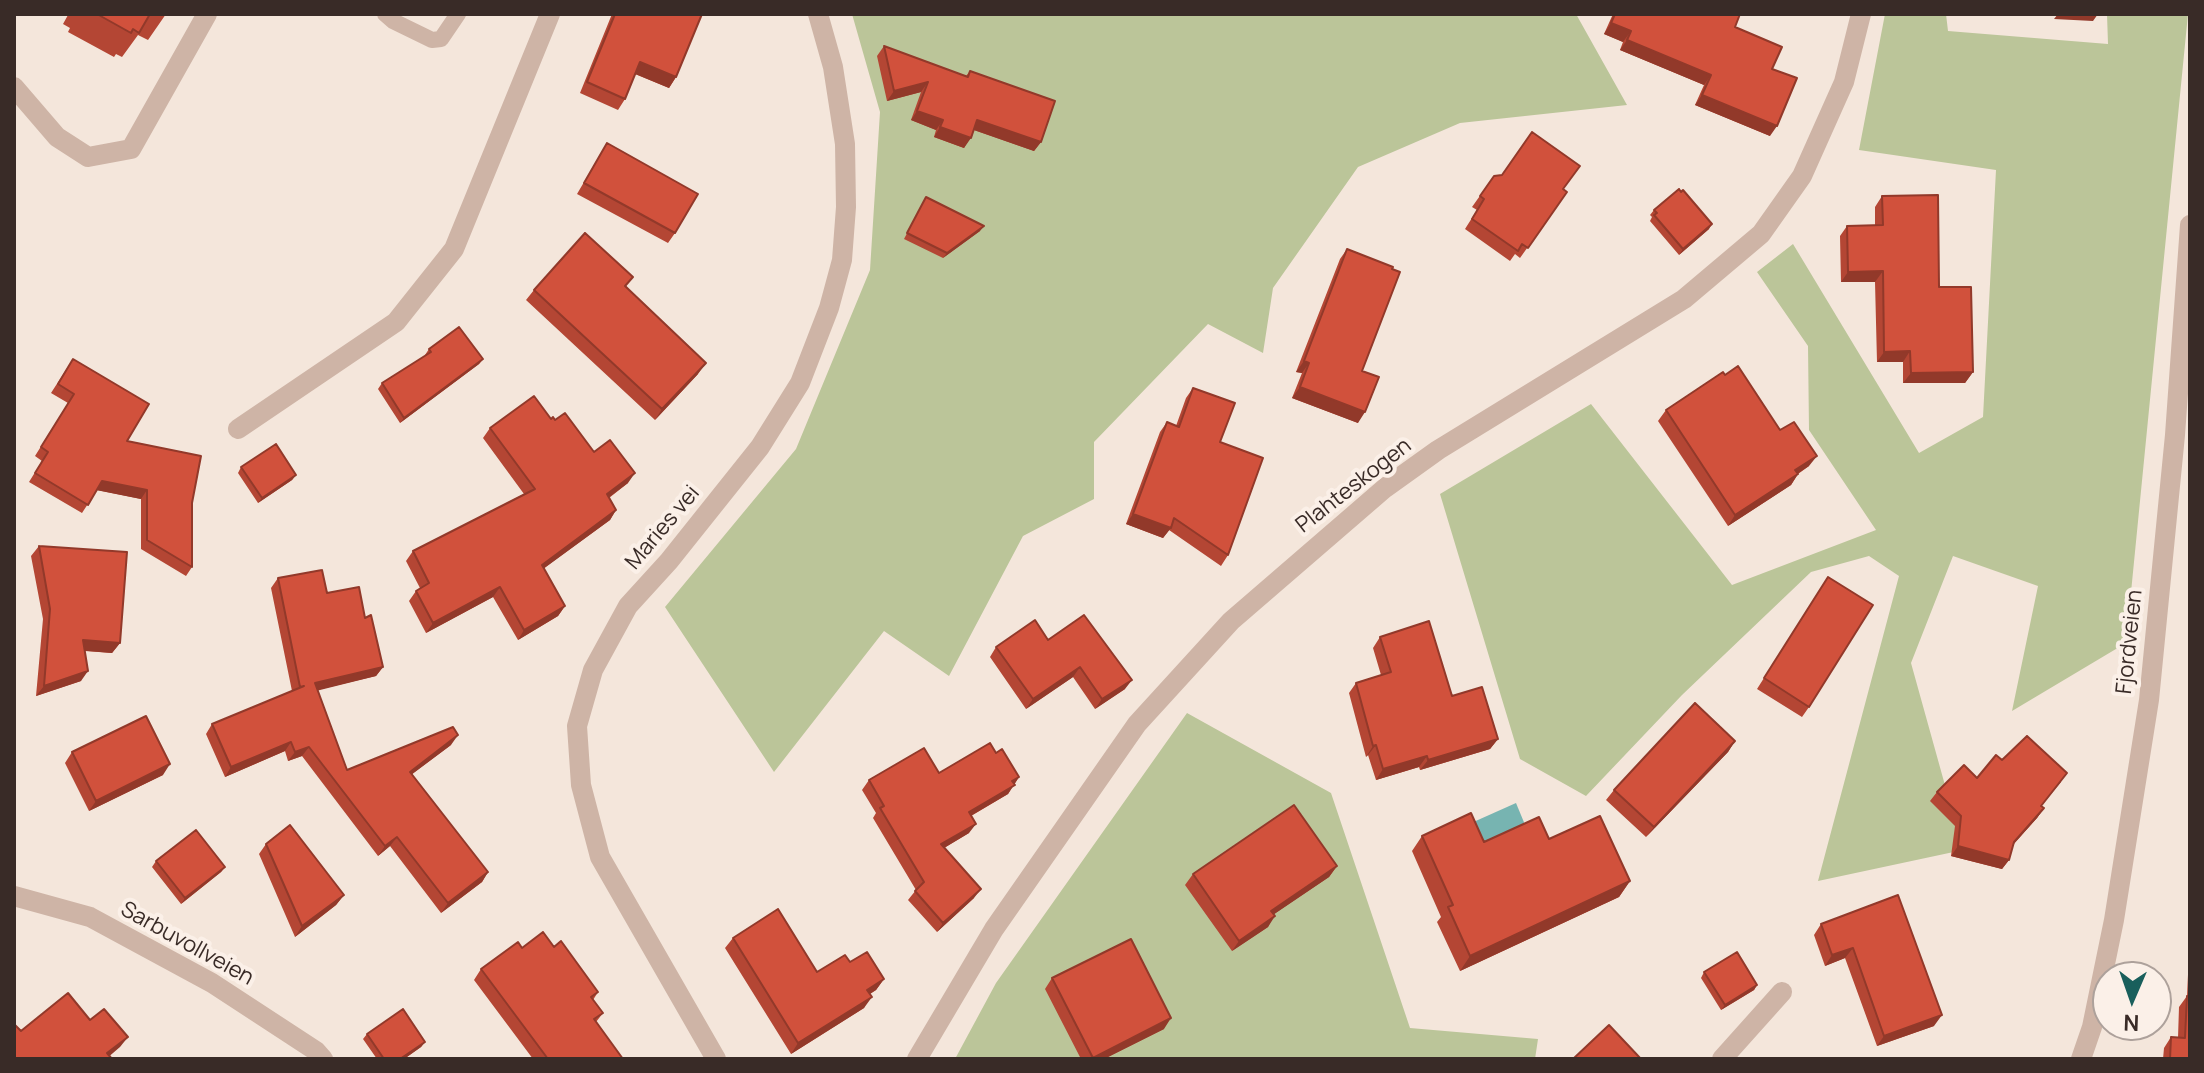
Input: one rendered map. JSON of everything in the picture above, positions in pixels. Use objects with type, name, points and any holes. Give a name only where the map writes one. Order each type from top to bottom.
[{"type":"street","points":[[14,87],[57,137],[88,157],[131,149],[207,14]]},
{"type":"street","points":[[238,429],[396,322],[454,249],[550,14]]},
{"type":"street","name":"Maries vei","points":[[716,1059],[600,857],[589,825],[581,785],[577,726],[593,670],[628,606],[669,561],[760,447],[800,383],[829,308],[842,260],[846,207],[845,144],[833,67],[818,14]]},
{"type":"street","name":"Plahteskogen","points":[[917,1059],[994,929],[1137,724],[1231,621],[1385,488],[1438,450],[1684,299],[1761,234],[1808,163],[1844,82],[1861,14]]},
{"type":"street","name":"Fjordveien","points":[[2081,1059],[2092,1027],[2114,920],[2149,700],[2175,435],[2190,225]]},
{"type":"street","name":"Sarbuvollveien","points":[[14,896],[90,917],[212,983],[316,1051],[323,1059]]},
{"type":"street","points":[[1722,1059],[1782,992]]},
{"type":"lane","points":[[385,14],[432,40],[441,39],[458,14]]},
{"type":"green space","points":[[852,14],[1576,14],[1627,105],[1460,123],[1358,167],[1273,288],[1263,353],[1208,324],[1094,442],[1094,499],[1023,536],[949,676],[884,631],[774,772],[665,607],[796,449],[870,270],[880,112]]},
{"type":"green space","points":[[1885,14],[1946,14],[1948,31],[2108,44],[2107,14],[2188,14],[2126,643],[2012,711],[2038,586],[1953,556],[1911,663],[1963,850],[1818,881],[1899,576],[1869,556],[1811,572],[1682,695],[1586,796],[1520,759],[1440,494],[1591,404],[1732,585],[1876,530],[1809,430],[1808,346],[1757,272],[1793,244],[1919,453],[1983,417],[1996,170],[1859,150]]},
{"type":"green space","points":[[1187,713],[1331,793],[1410,1028],[1538,1039],[1535,1059],[955,1059],[996,983]]},
{"type":"water","points":[[1516,803],[1528,832],[1474,857],[1460,828]]},
{"type":"building","points":[[97,14],[150,14],[139,33],[133,29],[131,33]]},
{"type":"building","points":[[615,14],[702,14],[676,77],[640,62],[625,99],[587,82]]},
{"type":"building","points":[[1615,14],[1740,14],[1735,27],[1782,47],[1772,69],[1797,78],[1777,126],[1702,95],[1711,75],[1627,40],[1631,31],[1611,23]]},
{"type":"building","points":[[884,46],[968,77],[970,71],[1055,101],[1041,142],[977,120],[971,138],[940,127],[943,120],[917,111],[928,82],[894,91]]},
{"type":"building","points":[[1532,132],[1580,166],[1563,189],[1567,192],[1528,248],[1522,244],[1518,251],[1472,219],[1484,199],[1480,196],[1494,176],[1502,175]]},
{"type":"building","points":[[607,143],[698,194],[675,233],[584,183]]},
{"type":"building","points":[[1679,189],[1712,224],[1683,249],[1654,215],[1657,213],[1654,210]]},
{"type":"building","points":[[1938,195],[1939,287],[1971,287],[1973,372],[1911,373],[1910,351],[1884,352],[1883,271],[1848,272],[1847,226],[1883,225],[1882,196]]},
{"type":"building","points":[[926,197],[984,226],[947,253],[907,233]]},
{"type":"building","points":[[585,233],[633,277],[625,286],[706,363],[662,409],[534,290]]},
{"type":"building","points":[[1347,249],[1400,272],[1362,371],[1379,377],[1365,412],[1300,387],[1309,363],[1304,361]]},
{"type":"building","points":[[459,327],[483,359],[404,418],[382,383],[431,352],[429,349]]},
{"type":"building","points":[[73,359],[149,404],[127,441],[201,456],[192,503],[192,567],[147,540],[147,490],[102,481],[88,505],[35,473],[48,452],[41,447],[74,394],[58,384]]},
{"type":"building","points":[[1738,366],[1780,430],[1794,422],[1817,456],[1795,470],[1798,474],[1735,515],[1666,410],[1723,372],[1725,375]]},
{"type":"building","points":[[1193,388],[1235,403],[1220,442],[1263,458],[1228,555],[1174,518],[1171,528],[1133,514],[1167,422],[1179,427]]},
{"type":"building","points":[[534,396],[551,419],[553,417],[555,420],[565,413],[594,452],[610,440],[635,473],[607,494],[616,510],[542,565],[565,606],[524,630],[500,587],[433,623],[416,591],[429,583],[413,551],[535,489],[490,428]]},
{"type":"building","points":[[276,444],[296,475],[262,498],[241,467]]},
{"type":"building","points":[[39,546],[127,552],[120,643],[83,640],[88,671],[44,686],[50,609]]},
{"type":"building","points":[[322,570],[327,593],[359,587],[365,618],[371,615],[383,667],[315,683],[347,770],[453,727],[458,735],[410,772],[488,872],[448,903],[397,837],[385,846],[309,747],[295,752],[291,742],[231,767],[212,724],[304,686],[300,687],[278,578]]},
{"type":"building","points":[[1828,577],[1873,605],[1809,707],[1764,678]]},
{"type":"building","points":[[1084,615],[1132,680],[1102,699],[1080,667],[1033,699],[996,647],[1035,620],[1048,640]]},
{"type":"building","points":[[1429,621],[1452,696],[1482,687],[1498,739],[1428,760],[1427,756],[1383,769],[1376,745],[1373,746],[1356,683],[1391,672],[1380,637]]},
{"type":"building","points":[[1695,703],[1735,741],[1654,827],[1614,790]]},
{"type":"building","points":[[146,716],[170,764],[96,801],[72,752]]},
{"type":"building","points":[[2027,736],[2067,773],[2041,806],[2044,808],[2014,842],[2009,860],[1958,846],[1961,816],[1937,792],[1964,765],[1977,778],[1996,755],[2002,760]]},
{"type":"building","points":[[990,743],[996,753],[1002,749],[1019,777],[1012,781],[1015,785],[969,812],[976,824],[941,844],[981,889],[943,923],[915,891],[924,882],[880,808],[884,806],[869,780],[924,748],[939,773]]},
{"type":"building","points":[[1294,805],[1337,866],[1271,911],[1275,916],[1239,941],[1193,874]]},
{"type":"building","points":[[1471,813],[1484,842],[1539,817],[1549,839],[1600,816],[1630,881],[1470,956],[1448,907],[1453,905],[1422,836]]},
{"type":"building","points":[[290,825],[344,895],[302,926],[266,844]]},
{"type":"building","points":[[196,830],[225,867],[185,898],[156,861]]},
{"type":"building","points":[[1898,895],[1942,1015],[1884,1036],[1853,948],[1832,955],[1821,924]]},
{"type":"building","points":[[778,909],[817,972],[845,955],[850,962],[867,952],[884,979],[867,990],[872,997],[798,1043],[733,938]]},
{"type":"building","points":[[543,932],[554,947],[561,941],[598,992],[591,997],[603,1013],[594,1019],[623,1059],[548,1059],[481,969],[518,942],[522,948]]},
{"type":"building","points":[[1131,939],[1171,1018],[1093,1058],[1052,978]]},
{"type":"building","points":[[1737,952],[1757,985],[1725,1005],[1704,972]]},
{"type":"building","points":[[68,993],[90,1020],[104,1009],[128,1037],[107,1053],[112,1059],[14,1059],[14,1026],[21,1031]]},
{"type":"building","points":[[2187,996],[2190,996],[2190,1059],[2170,1059],[2172,1037],[2185,1038]]},
{"type":"building","points":[[403,1009],[425,1042],[400,1059],[384,1059],[367,1034]]},
{"type":"building","points":[[1609,1025],[1641,1059],[1573,1059]]}]
